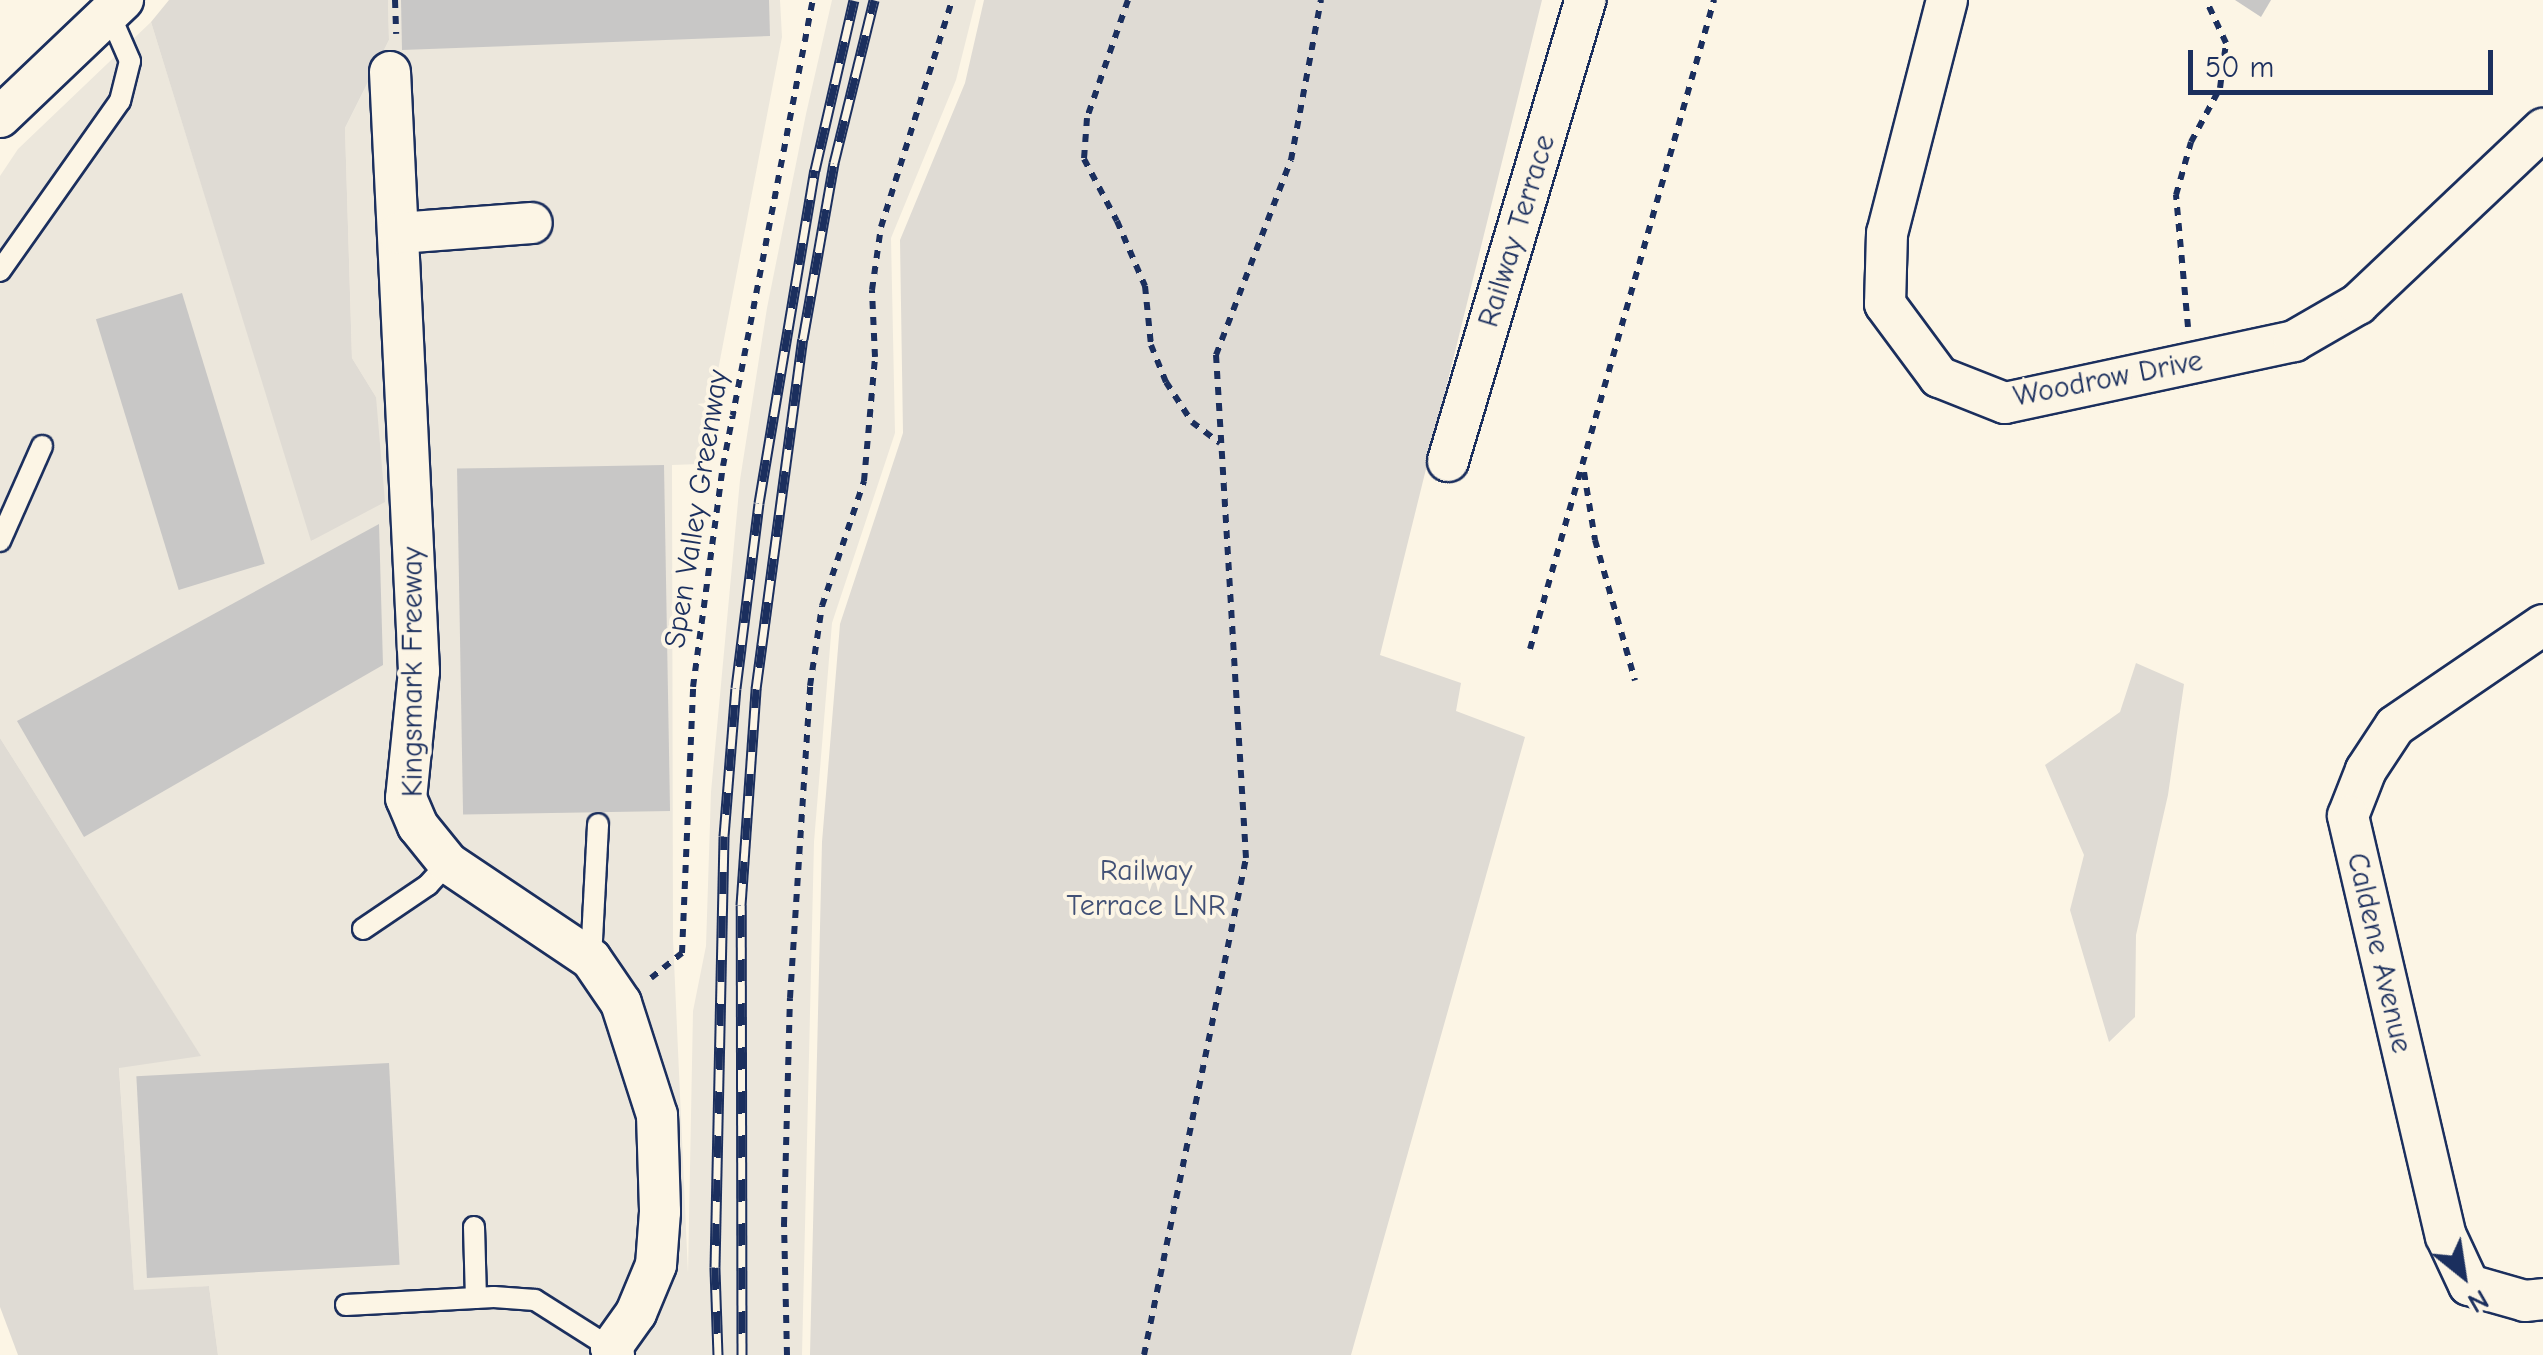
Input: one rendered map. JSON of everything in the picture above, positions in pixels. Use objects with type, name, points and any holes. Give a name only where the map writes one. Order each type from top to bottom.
[{"type":"street","name":"Railway Terrace","points":[[1448,462],[1585,0]]},
{"type":"street","name":"Woodrow Drive","points":[[1946,0],[1887,234],[1885,304],[1939,377],[2005,403],[2294,341],[2358,304],[2543,129]]},
{"type":"street","points":[[0,117],[116,8]]},
{"type":"street","name":"Kingsmark Freeway","points":[[390,72],[419,671],[406,798],[418,826],[448,863],[591,959],[621,1002],[657,1114],[660,1212],[656,1264],[636,1313],[612,1352]]},
{"type":"street","points":[[398,234],[532,223]]},
{"type":"street","name":"Caldene Avenue","points":[[2543,625],[2395,726],[2366,770],[2348,816],[2446,1236],[2469,1285],[2526,1301],[2543,1298]]},
{"type":"lane","points":[[0,271],[120,101],[130,61],[116,8]]},
{"type":"lane","points":[[0,540],[42,446]]},
{"type":"lane","points":[[591,959],[598,824]]},
{"type":"lane","points":[[363,929],[428,884],[448,863]]},
{"type":"lane","points":[[474,1227],[476,1298]]},
{"type":"lane","points":[[346,1305],[476,1298],[535,1300],[612,1352]]},
{"type":"path","name":"Spen Valley Greenway","points":[[621,1002],[682,953],[692,687],[723,466],[814,0]]},
{"type":"path","points":[[788,1355],[784,1225],[790,998],[810,686],[822,606],[864,481],[875,357],[872,290],[881,227],[952,0]]},
{"type":"path","points":[[1128,0],[1087,118],[1084,159],[1118,220],[1145,286],[1150,345],[1166,382],[1192,422],[1221,444]]},
{"type":"path","points":[[1144,1355],[1246,858],[1216,355],[1291,160],[1321,0]]},
{"type":"path","points":[[1530,648],[1714,0]]},
{"type":"path","points":[[2191,363],[2176,196],[2191,142],[2220,88],[2226,43],[2206,0]]},
{"type":"path","points":[[1584,466],[1595,540],[1635,680]]},
{"type":"shaded area","points":[[388,0],[780,0],[782,37],[700,464],[672,465],[673,939],[688,1273],[693,1011],[706,946],[711,792],[740,480],[767,308],[806,114],[832,0],[976,0],[956,80],[891,238],[895,433],[832,623],[814,842],[802,1355],[218,1355],[209,1286],[134,1291],[119,1067],[200,1055],[0,738],[0,176],[18,149],[151,22],[312,541],[376,397],[352,358],[345,128],[389,40]]},
{"type":"green space","points":[[169,0],[388,0],[389,40],[345,128],[352,358],[376,397],[385,502],[311,541],[151,22]]},
{"type":"green space","name":"Railway Terrace LNR","points":[[984,0],[1542,0],[1380,655],[1461,683],[1456,711],[1525,737],[1351,1355],[810,1355],[822,842],[840,624],[903,433],[900,240],[965,83]]},
{"type":"green space","points":[[2136,663],[2184,684],[2168,795],[2136,935],[2135,1017],[2109,1042],[2070,910],[2084,855],[2045,765],[2120,712]]},
{"type":"green space","points":[[0,738],[201,1056],[119,1068],[134,1290],[209,1286],[218,1355],[18,1355],[0,1307]]},
{"type":"building","points":[[401,0],[769,0],[770,36],[402,50]]},
{"type":"building","points":[[2235,0],[2271,0],[2261,17]]},
{"type":"building","points":[[182,293],[265,564],[179,590],[96,319]]},
{"type":"building","points":[[664,465],[670,811],[463,815],[457,469]]},
{"type":"building","points":[[379,524],[383,665],[84,837],[17,721]]},
{"type":"building","points":[[389,1063],[400,1265],[147,1278],[136,1076]]},
{"type":"railway","points":[[718,1355],[715,1267],[724,836],[736,688],[759,503],[815,170],[854,0]]},
{"type":"railway","points":[[742,1355],[741,905],[756,689],[803,339],[834,163],[874,0]]}]
